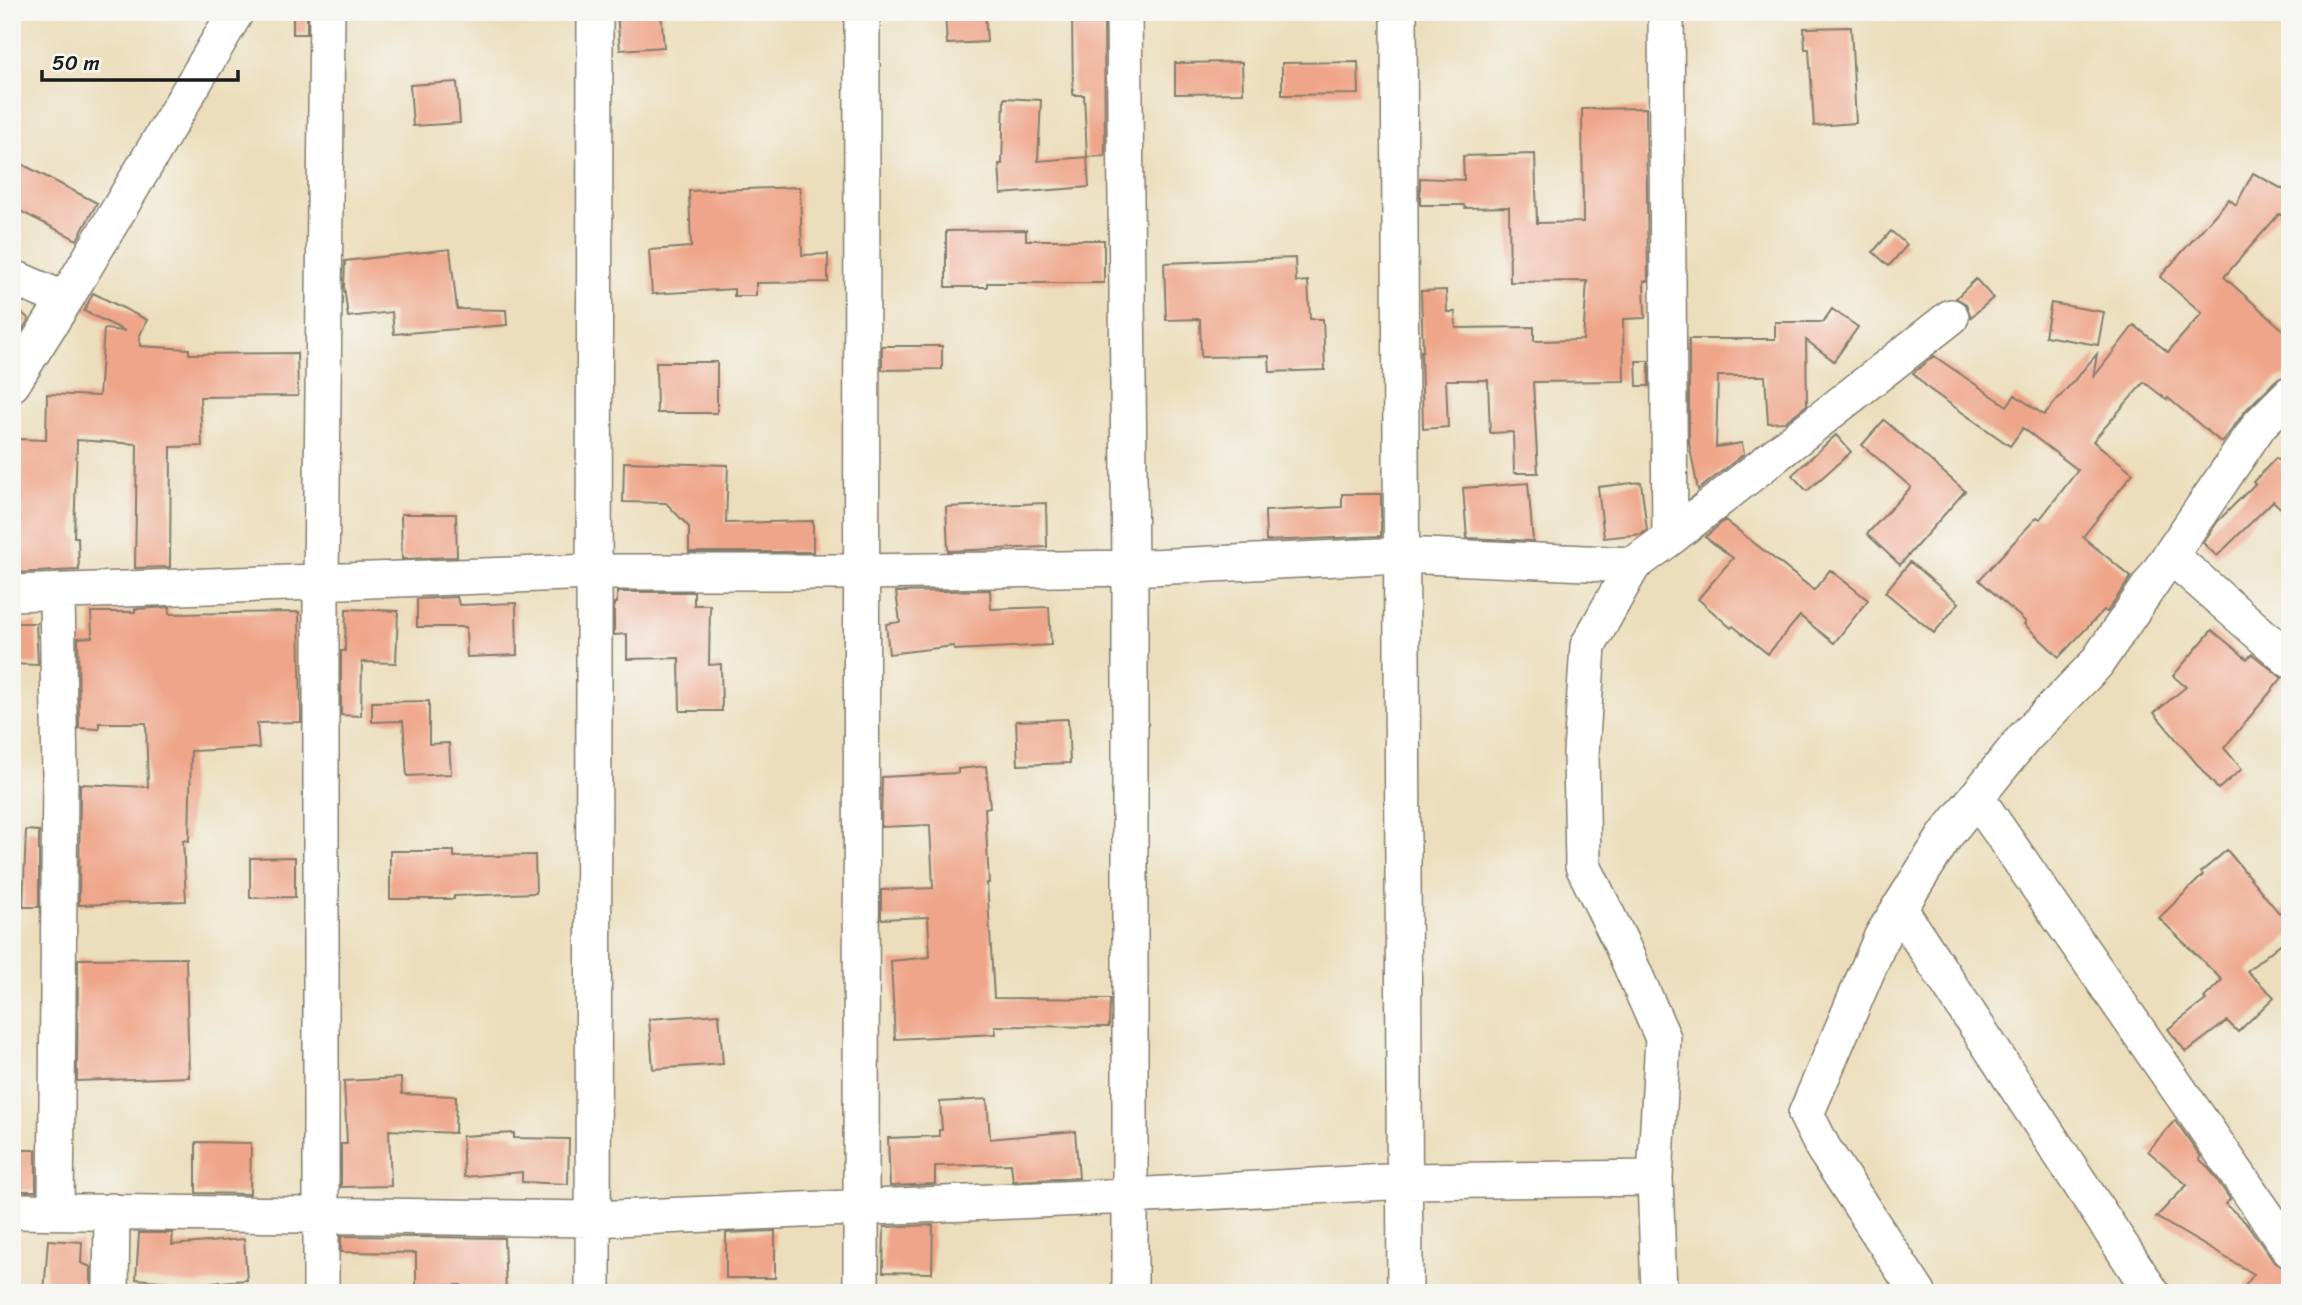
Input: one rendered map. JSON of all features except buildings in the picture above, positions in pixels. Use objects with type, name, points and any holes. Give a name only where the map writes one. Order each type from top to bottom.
[{"type":"street","points":[[12,384],[236,12]]},
{"type":"street","points":[[320,1293],[321,583],[327,12]]},
{"type":"street","points":[[593,1293],[595,12]]},
{"type":"street","points":[[861,1293],[862,12]]},
{"type":"street","points":[[1125,12],[1130,568],[1130,1293]]},
{"type":"street","points":[[1399,12],[1405,1293]]},
{"type":"street","points":[[1666,12],[1670,538]]},
{"type":"street","points":[[12,277],[65,300]]},
{"type":"street","points":[[1659,1293],[1655,1178],[1663,1038],[1583,866],[1581,753],[1588,646],[1633,565],[1951,317]]},
{"type":"street","points":[[1918,1293],[1823,1148],[1806,1114],[1882,936],[1945,836],[2024,738],[2096,664],[2260,425],[2290,394]]},
{"type":"street","points":[[12,593],[594,572],[1130,568],[1401,555],[1633,565]]},
{"type":"street","points":[[2171,556],[2290,660]]},
{"type":"street","points":[[56,1211],[60,777],[57,593]]},
{"type":"street","points":[[1976,797],[2290,1250]]},
{"type":"street","points":[[1899,908],[2152,1293]]},
{"type":"street","points":[[12,1211],[593,1219],[1406,1181],[1655,1178]]},
{"type":"street","points":[[111,1293],[112,1212]]}]
